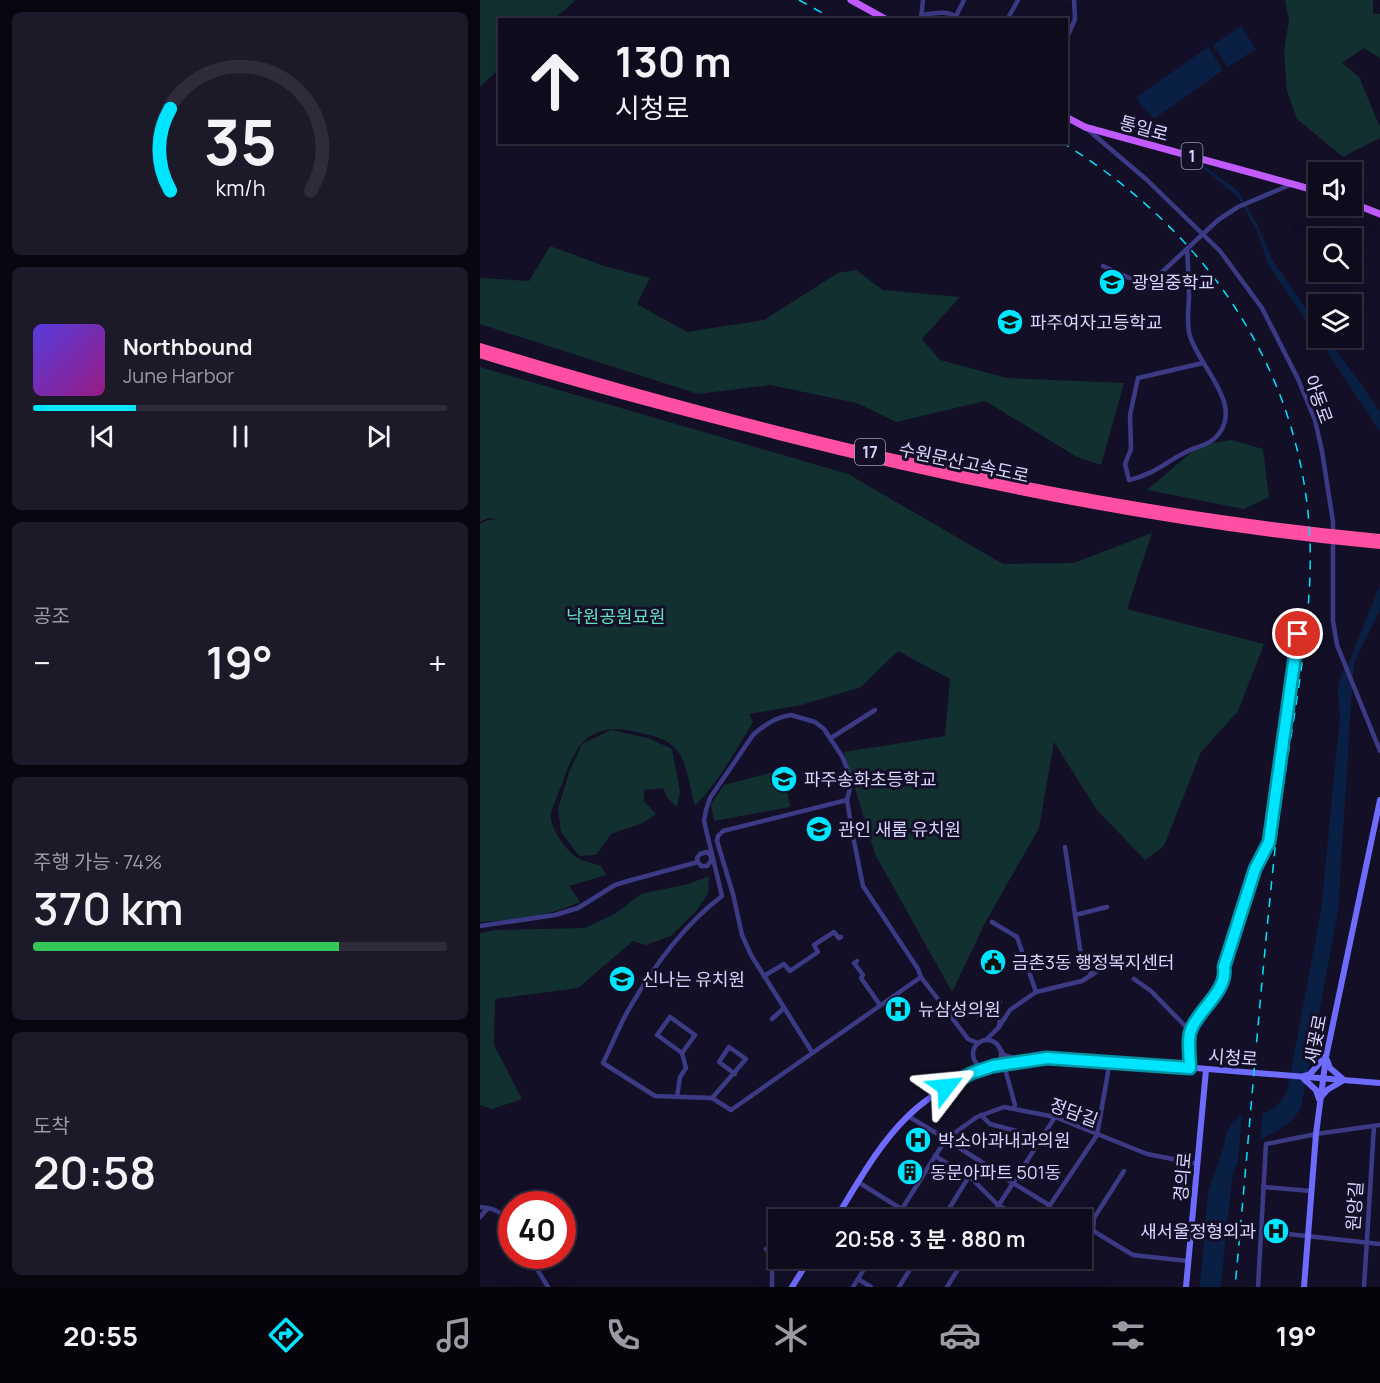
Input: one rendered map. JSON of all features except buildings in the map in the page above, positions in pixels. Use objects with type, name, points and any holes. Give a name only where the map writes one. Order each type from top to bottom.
[{"type":"highway","name":"수원문산고속도로","points":[[480,347],[730,418],[924,465],[1266,530],[1380,538]]},
{"type":"highway","name":"수원문산고속도로","points":[[480,354],[677,410],[875,460],[1117,510],[1380,545]]},
{"type":"main road","points":[[852,0],[884,18]]},
{"type":"main road","name":"통일로","points":[[1068,118],[1085,127],[1308,188]]},
{"type":"main road","points":[[1362,207],[1380,214]]},
{"type":"street","points":[[923,0],[921,17],[943,12],[958,18],[964,0]]},
{"type":"street","points":[[1008,18],[1018,0]]},
{"type":"street","points":[[1068,36],[1076,19],[1074,0]]},
{"type":"street","name":"아동로","points":[[1085,127],[1147,180],[1220,251],[1262,308],[1298,379],[1315,420],[1333,522],[1333,621],[1337,645],[1380,751]]},
{"type":"street","points":[[1103,266],[1147,286],[1218,220],[1238,207],[1292,184]]},
{"type":"street","points":[[1187,249],[1189,333],[1226,406],[1226,421],[1214,440],[1186,452],[1156,471],[1129,480],[1125,464],[1131,448],[1130,415],[1138,378],[1203,363]]},
{"type":"street","points":[[1190,1068],[1190,1030],[1212,1000],[1224,978],[1224,967],[1255,869],[1269,842],[1298,634]]},
{"type":"street","points":[[831,738],[875,710]]},
{"type":"street","points":[[722,896],[711,858],[704,821],[710,798],[753,735],[762,726],[791,715],[815,722],[831,738],[848,771],[850,788],[848,800],[852,831],[863,886],[921,977],[974,1048]]},
{"type":"street","points":[[812,1052],[751,955],[739,929],[733,894],[718,846],[718,837],[720,833],[848,800]]},
{"type":"street","name":"새꽃로","points":[[1304,1287],[1319,1100],[1380,800]]},
{"type":"street","points":[[1065,847],[1082,962],[1092,975]]},
{"type":"street","points":[[702,852],[707,852],[711,858],[711,863],[707,866],[701,866],[698,862],[698,855],[702,852]]},
{"type":"street","points":[[480,926],[536,920],[561,914],[578,908],[621,883],[698,862]]},
{"type":"street","points":[[733,894],[722,896],[706,908],[666,954],[629,1009],[603,1063],[655,1096],[712,1098],[731,1110],[921,977]]},
{"type":"street","points":[[1075,915],[1107,907]]},
{"type":"street","points":[[992,922],[1017,937],[1036,992]]},
{"type":"street","points":[[764,976],[784,964],[790,971],[818,952],[814,945],[834,932],[838,938],[841,937]]},
{"type":"street","points":[[1047,1058],[982,1066],[973,1056],[974,1048],[978,1043],[986,1040],[999,1027],[1010,1010],[1036,992],[1082,981],[1118,958]]},
{"type":"street","points":[[857,961],[854,963],[864,975],[861,978],[880,1005]]},
{"type":"street","points":[[1134,979],[1151,991],[1190,1030]]},
{"type":"street","points":[[999,1027],[1000,1018],[995,1007],[1000,1002]]},
{"type":"street","points":[[772,1019],[784,1008]]},
{"type":"street","points":[[677,1097],[680,1077],[686,1068],[682,1053],[657,1035],[670,1017],[695,1035],[682,1053]]},
{"type":"street","points":[[968,1039],[978,1043]]},
{"type":"street","points":[[986,1040],[991,1041],[1004,1055],[1022,1060]]},
{"type":"street","points":[[712,1098],[735,1074],[746,1059],[729,1047],[719,1062],[735,1074]]},
{"type":"street","points":[[842,1209],[885,1142],[908,1116],[934,1094],[972,1073],[991,1066],[999,1059],[998,1047]]},
{"type":"street","points":[[1319,1100],[1309,1078],[1326,1057]]},
{"type":"street","points":[[1319,1100],[1327,1090],[1344,1080],[1330,1068],[1326,1057]]},
{"type":"street","name":"시청로","points":[[1047,1058],[1380,1083]]},
{"type":"street","points":[[1047,1209],[1097,1135],[1110,1061]]},
{"type":"street","points":[[972,1073],[976,1062]]},
{"type":"street","points":[[1004,1065],[1014,1109]]},
{"type":"street","name":"경의로","points":[[1186,1287],[1206,1070]]},
{"type":"street","name":"정담길","points":[[902,1209],[946,1139],[981,1115],[1004,1107],[1055,1117],[1147,1154],[1198,1164]]},
{"type":"street","points":[[981,1115],[990,1124],[1043,1138]]},
{"type":"street","points":[[908,1116],[1050,1205]]},
{"type":"street","points":[[996,1209],[1055,1117]]},
{"type":"street","points":[[1258,1287],[1266,1144],[1380,1125]]},
{"type":"street","name":"원앙길","points":[[1364,1287],[1374,1126]]},
{"type":"street","points":[[935,1156],[970,1177],[1005,1209]]},
{"type":"street","points":[[949,1209],[979,1160]]},
{"type":"street","points":[[1124,1171],[1095,1218],[1093,1229],[1095,1232],[1133,1255],[1188,1261]]},
{"type":"street","points":[[858,1182],[899,1209]]},
{"type":"street","points":[[1263,1187],[1311,1191]]},
{"type":"street","points":[[480,1207],[489,1207],[498,1212]]},
{"type":"street","points":[[480,1217],[489,1207]]},
{"type":"street","points":[[1261,1231],[1380,1244]]},
{"type":"street","points":[[766,1249],[772,1264],[772,1287]]},
{"type":"street","points":[[537,1269],[548,1287]]},
{"type":"street","points":[[792,1287],[803,1269]]},
{"type":"street","points":[[853,1287],[864,1269]]},
{"type":"street","points":[[899,1287],[910,1269]]},
{"type":"street","points":[[947,1287],[958,1269]]},
{"type":"street","points":[[858,1279],[871,1287]]},
{"type":"green space","points":[[480,0],[575,1],[555,18],[498,18],[498,70],[480,87]]},
{"type":"green space","points":[[1285,0],[1373,0],[1373,14],[1380,14],[1380,58],[1364,48],[1342,63],[1359,77],[1380,127],[1380,138],[1343,157],[1297,119],[1287,91],[1284,50],[1289,21]]},
{"type":"green space","points":[[550,246],[604,266],[650,278],[637,304],[687,332],[764,320],[838,273],[856,270],[883,290],[960,297],[922,339],[940,360],[1007,378],[1124,383],[1101,465],[1077,457],[985,401],[896,422],[857,403],[770,385],[698,394],[480,324],[480,278],[529,281]]},
{"type":"green space","name":"낙원공원묘원","points":[[480,367],[848,474],[1003,564],[1074,563],[1152,533],[1127,609],[1264,644],[1238,711],[1201,752],[1164,846],[1145,860],[1097,810],[1054,742],[1039,828],[986,921],[952,992],[875,854],[844,752],[945,736],[950,679],[898,651],[861,687],[801,705],[749,714],[753,722],[719,777],[695,806],[684,763],[677,750],[670,744],[654,736],[627,730],[612,729],[590,736],[574,754],[553,808],[551,820],[556,833],[569,851],[579,859],[601,866],[606,875],[569,886],[580,902],[568,907],[531,917],[480,922],[480,524],[488,520],[499,519],[488,518],[480,522]]},
{"type":"green space","points":[[1231,440],[1263,449],[1269,497],[1244,509],[1147,490],[1200,445]]},
{"type":"green space","points":[[611,730],[648,738],[672,749],[680,792],[677,807],[667,797],[663,788],[644,790],[644,801],[656,814],[643,823],[611,834],[596,855],[579,856],[561,832],[558,809],[569,773],[582,744]]},
{"type":"green space","points":[[774,772],[785,777],[790,807],[714,821],[711,804],[724,785]]},
{"type":"green space","points":[[709,876],[708,894],[696,911],[671,936],[646,945],[633,941],[578,988],[495,999],[494,1045],[522,1099],[492,1109],[480,1105],[480,933],[494,930],[585,928],[615,914],[641,894],[688,884]]},
{"type":"water","points":[[1241,26],[1256,49],[1228,67],[1213,45]]},
{"type":"water","points":[[1208,47],[1223,70],[1154,119],[1137,97]]},
{"type":"water","points":[[1198,164],[1203,165],[1238,191],[1257,224],[1273,261],[1308,311],[1308,324],[1268,264],[1257,231],[1238,197]]},
{"type":"water","points":[[1324,348],[1335,348],[1380,411],[1380,431]]},
{"type":"water","points":[[1380,585],[1380,610],[1355,660],[1338,912],[1301,1108],[1284,1127],[1248,1150],[1236,1166],[1231,1184],[1221,1287],[1200,1287],[1208,1192],[1227,1131],[1240,1116],[1268,1112],[1276,1107],[1287,1092],[1321,911],[1340,716],[1339,682]]},
{"type":"pier","points":[[1263,1110],[1260,1144],[1248,1154],[1237,1173],[1242,1113]]},
{"type":"railway","points":[[799,0],[831,18]]},
{"type":"railway","points":[[1064,144],[1116,180],[1166,223],[1209,271],[1246,324],[1274,381],[1295,442],[1307,507],[1310,574],[1305,641],[1276,840],[1235,1287]]},
{"type":"place","name":"광일중학교","points":[[1112,282]]},
{"type":"place","name":"파주여자고등학교","points":[[1010,322]]},
{"type":"place","name":"파주송화초등학교","points":[[784,779]]},
{"type":"place","name":"관인 새롬 유치원","points":[[819,829]]},
{"type":"place","name":"금촌3동 행정복지센터","points":[[993,962]]},
{"type":"place","name":"신나는 유치원","points":[[622,979]]},
{"type":"place","name":"뉴삼성의원","points":[[898,1009]]},
{"type":"place","name":"박소아과내과의원","points":[[918,1140]]},
{"type":"place","name":"동문아파트 501동","points":[[910,1172]]},
{"type":"place","name":"새서울정형외과","points":[[1276,1231]]},
{"type":"route","points":[[946,1087],[972,1073],[993,1066],[1047,1058],[1190,1068],[1190,1030],[1212,1000],[1224,978],[1224,967],[1255,869],[1269,842],[1298,634]]}]
